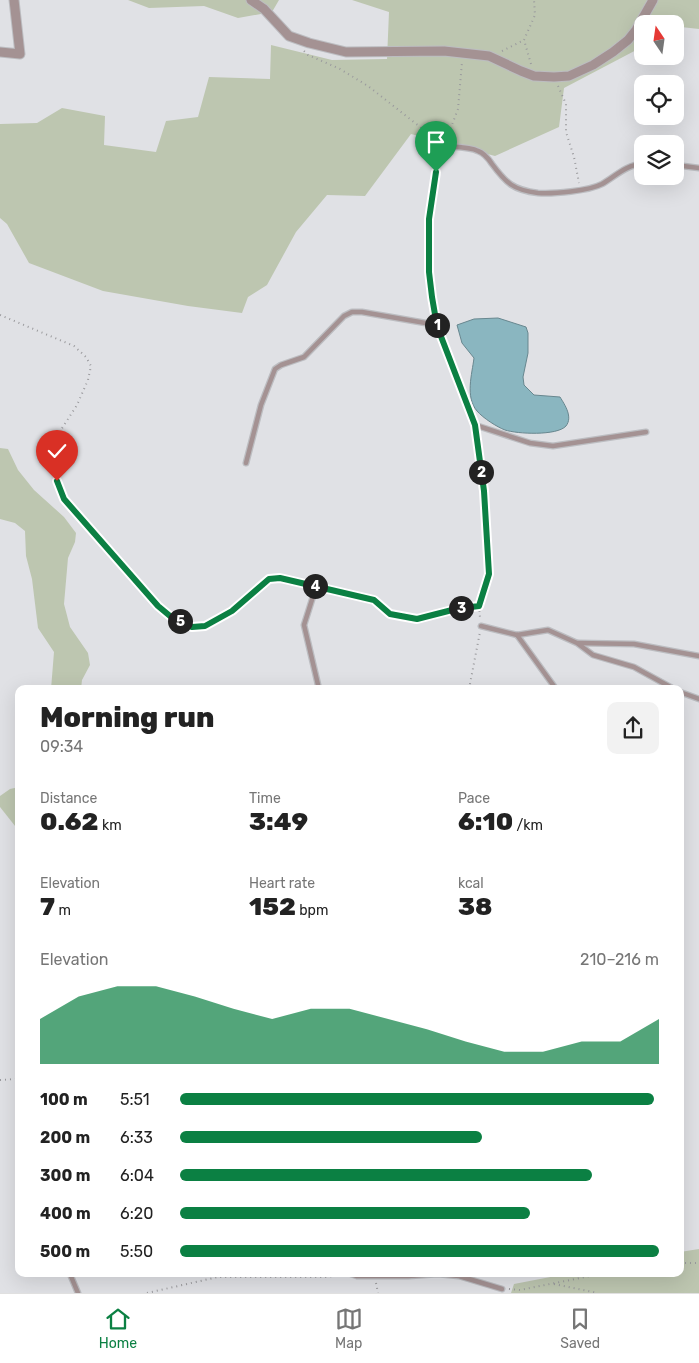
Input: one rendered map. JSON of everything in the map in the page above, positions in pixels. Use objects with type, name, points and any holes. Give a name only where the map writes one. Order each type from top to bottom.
[{"type":"street","points":[[0,52],[20,54],[14,0]]},
{"type":"street","points":[[251,0],[264,9],[289,36],[309,43],[346,52],[444,51],[488,56],[534,76],[554,78],[569,76],[593,65],[613,52],[628,40],[636,30],[653,0]]},
{"type":"lane","points":[[444,146],[478,150],[487,156],[504,180],[516,188],[539,193],[581,191],[600,185],[634,166]]},
{"type":"lane","points":[[684,166],[699,168]]},
{"type":"lane","points":[[246,463],[261,405],[275,369],[304,357],[344,316],[352,312],[362,312],[437,326]]},
{"type":"lane","points":[[475,425],[530,443],[553,446],[646,432]]},
{"type":"lane","points":[[316,587],[304,625],[318,685]]},
{"type":"lane","points":[[482,626],[516,634],[548,630],[577,643],[593,655],[634,667],[667,685]]},
{"type":"lane","points":[[516,634],[553,685]]},
{"type":"lane","points":[[577,643],[634,644],[699,656]]},
{"type":"lane","points":[[684,693],[699,699]]},
{"type":"lane","points":[[71,1277],[78,1293]]},
{"type":"lane","points":[[463,1277],[502,1288]]},
{"type":"path","points":[[488,56],[524,40],[535,15],[534,0]]},
{"type":"path","points":[[524,40],[534,76]]},
{"type":"path","points":[[302,49],[308,55],[340,69],[368,86],[444,146]]},
{"type":"path","points":[[462,53],[458,109],[436,172],[429,219],[429,272],[437,326],[475,425],[484,491],[489,574],[479,606],[482,626],[470,685]]},
{"type":"path","points":[[554,78],[566,104],[566,132],[574,157],[581,191]]},
{"type":"path","points":[[0,315],[74,346],[86,357],[91,366],[88,380],[77,405],[59,433],[56,457],[57,481],[64,499],[158,606],[170,616],[192,627],[205,626],[232,611],[269,579],[280,578],[374,600],[390,614],[417,619],[456,609],[479,606]]},
{"type":"path","points":[[0,1080],[15,1079]]},
{"type":"path","points":[[684,1263],[699,1263]]},
{"type":"path","points":[[147,1293],[210,1277]]},
{"type":"path","points":[[375,1277],[378,1293]]},
{"type":"path","points":[[502,1288],[520,1290],[584,1277]]},
{"type":"path","points":[[552,1283],[582,1292],[598,1293]]},
{"type":"green space","points":[[128,0],[279,0],[272,12],[238,18],[204,6],[149,8]]},
{"type":"green space","points":[[352,0],[699,0],[699,29],[684,27],[684,15],[634,15],[634,51],[564,88],[559,127],[495,156],[411,134],[365,196],[327,195],[296,232],[267,285],[248,297],[242,313],[188,306],[103,291],[29,263],[7,224],[0,218],[0,124],[37,123],[62,108],[105,116],[104,145],[156,152],[166,121],[198,117],[209,77],[270,79],[271,45],[332,60],[387,59],[389,12]]},
{"type":"green space","points":[[0,448],[8,449],[18,470],[34,490],[64,517],[76,533],[75,542],[68,558],[64,604],[70,627],[88,653],[90,665],[81,685],[51,685],[54,652],[38,628],[32,579],[26,556],[25,531],[15,523],[0,519]]},
{"type":"green space","points":[[15,788],[15,826],[0,807],[0,796]]},
{"type":"green space","points":[[699,1249],[699,1293],[511,1293],[514,1284],[550,1277],[684,1277],[684,1251]]},
{"type":"water","points":[[498,318],[526,327],[528,333],[528,353],[523,377],[524,385],[534,395],[560,397],[568,411],[569,419],[566,426],[561,429],[546,433],[505,430],[494,425],[477,411],[473,405],[470,385],[474,358],[462,343],[457,325],[474,319]]},
{"type":"route","points":[[57,481],[64,499],[158,606],[170,616],[192,627],[205,626],[232,611],[269,579],[280,578],[374,600],[390,614],[417,619],[456,609],[479,606],[489,574],[484,491],[475,425],[437,326],[429,272],[429,219],[436,172]]}]
